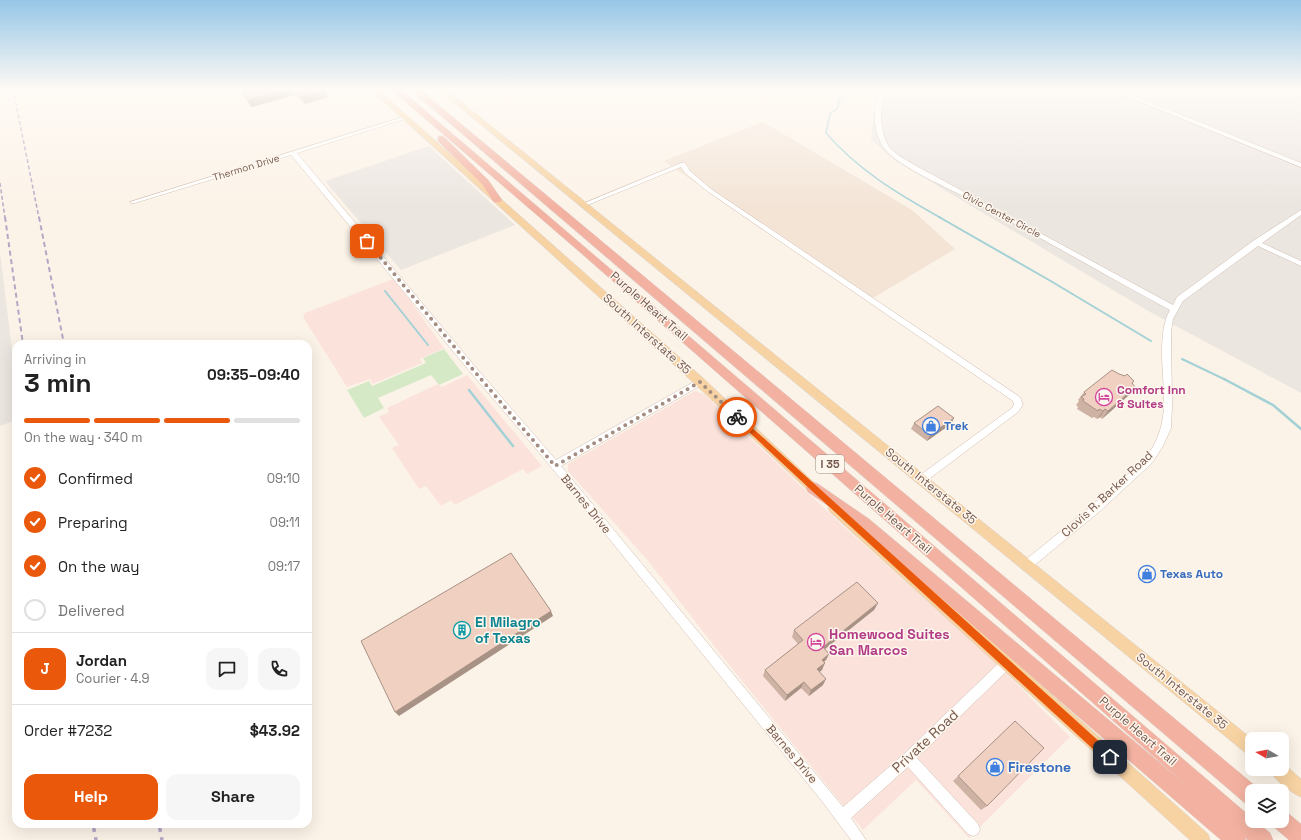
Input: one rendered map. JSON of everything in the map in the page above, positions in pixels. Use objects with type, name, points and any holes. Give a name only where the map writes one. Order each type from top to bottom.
[{"type":"highway","points":[[432,128],[485,182],[497,200]]},
{"type":"highway","name":"Purple Heart Trail","points":[[440,128],[585,251],[1263,840]]},
{"type":"highway","name":"Purple Heart Trail","points":[[461,128],[1245,790]]},
{"type":"highway","points":[[462,128],[466,132]]},
{"type":"highway","points":[[813,488],[864,523],[1236,840]]},
{"type":"highway","points":[[1289,827],[1301,837]]},
{"type":"main road","name":"South Interstate 35","points":[[416,128],[700,382],[813,488],[1202,840]]},
{"type":"main road","name":"South Interstate 35","points":[[490,128],[1245,742]]},
{"type":"main road","points":[[1285,776],[1301,789]]},
{"type":"street","name":"Thermon Drive","points":[[133,202],[372,128]]},
{"type":"street","name":"Civic Center Circle","points":[[880,128],[881,139],[888,149],[918,169],[1174,309]]},
{"type":"street","points":[[1208,128],[1301,166]]},
{"type":"street","name":"Barnes Drive","points":[[293,153],[555,466],[843,816],[859,840]]},
{"type":"street","points":[[584,205],[683,164],[687,172],[709,190],[1017,399],[1019,405],[1015,410],[922,479]]},
{"type":"street","name":"Clovis R. Barker Road","points":[[1027,565],[1095,509],[1149,460],[1158,446],[1166,428],[1168,406],[1167,332],[1169,319],[1180,299],[1189,291],[1301,212]]},
{"type":"street","points":[[1256,243],[1301,264]]},
{"type":"street","points":[[555,466],[700,382]]},
{"type":"street","name":"Private Road","points":[[843,816],[908,758],[1006,664]]},
{"type":"street","points":[[908,758],[973,829]]},
{"type":"shaded area","points":[[747,128],[773,128],[912,210],[955,249],[868,301],[664,161]]},
{"type":"shaded area","points":[[872,128],[1301,128],[1301,393],[1150,312],[894,160],[871,139]]},
{"type":"shaded area","points":[[429,146],[515,225],[401,270],[325,181]]},
{"type":"shaded area","points":[[0,253],[12,349],[12,422],[0,426]]},
{"type":"shaded area","points":[[393,279],[444,348],[420,359],[422,363],[373,384],[370,379],[347,387],[303,317],[305,313]]},
{"type":"shaded area","points":[[467,375],[542,466],[527,474],[523,469],[455,505],[451,500],[441,506],[426,486],[419,489],[392,448],[399,445],[379,417],[389,412],[387,408],[438,384],[442,387]]},
{"type":"shaded area","points":[[695,391],[704,394],[842,525],[991,658],[1070,737],[969,838],[916,780],[863,830],[726,661],[649,562],[568,471],[568,464]]},
{"type":"green space","points":[[444,349],[463,374],[439,385],[431,375],[378,398],[384,408],[364,418],[347,390],[369,381],[372,386],[426,363],[423,358]]},
{"type":"building","name":"Comfort Inn & Suites","points":[[1112,370],[1125,376],[1127,374],[1134,381],[1132,383],[1135,387],[1108,411],[1105,409],[1103,411],[1099,409],[1098,411],[1083,401],[1084,399],[1081,397],[1086,394],[1084,392]]},
{"type":"building","name":"Trek","points":[[938,406],[954,418],[930,435],[914,423]]},
{"type":"building","name":"El Milagro of Texas","points":[[511,553],[551,611],[395,712],[361,641]]},
{"type":"building","name":"Homewood Suites San Marcos","points":[[857,582],[878,603],[823,647],[829,654],[822,660],[825,663],[817,669],[826,679],[811,690],[804,682],[787,695],[765,670],[803,640],[794,630]]},
{"type":"building","name":"Firestone","points":[[1015,721],[1044,748],[987,806],[958,776]]},
{"type":"waterway","points":[[827,128],[826,133],[851,159],[909,200],[941,218]]},
{"type":"waterway","points":[[939,217],[1151,341]]},
{"type":"waterway","points":[[385,291],[428,345]]},
{"type":"waterway","points":[[1182,359],[1225,379]]},
{"type":"waterway","points":[[1225,379],[1273,405],[1301,429]]},
{"type":"waterway","points":[[469,390],[513,446]]},
{"type":"railway","points":[[21,128],[39,218]]},
{"type":"railway","points":[[0,183],[5,218]]},
{"type":"railway","points":[[5,217],[22,340]]},
{"type":"railway","points":[[39,217],[63,340]]},
{"type":"railway","points":[[94,828],[96,840]]},
{"type":"railway","points":[[160,828],[162,840]]},
{"type":"way so far","points":[[367,241],[555,466],[700,382],[737,417]]},
{"type":"place","name":"Comfort Inn & Suites","points":[[1104,397]]},
{"type":"place","name":"Trek","points":[[931,426]]},
{"type":"place","name":"Texas Auto","points":[[1147,574]]},
{"type":"place","name":"El Milagro of Texas","points":[[462,630]]},
{"type":"place","name":"Homewood Suites San Marcos","points":[[816,642]]},
{"type":"place","name":"Firestone","points":[[995,767]]},
{"type":"route","points":[[737,417],[1006,664],[1110,757]]}]
